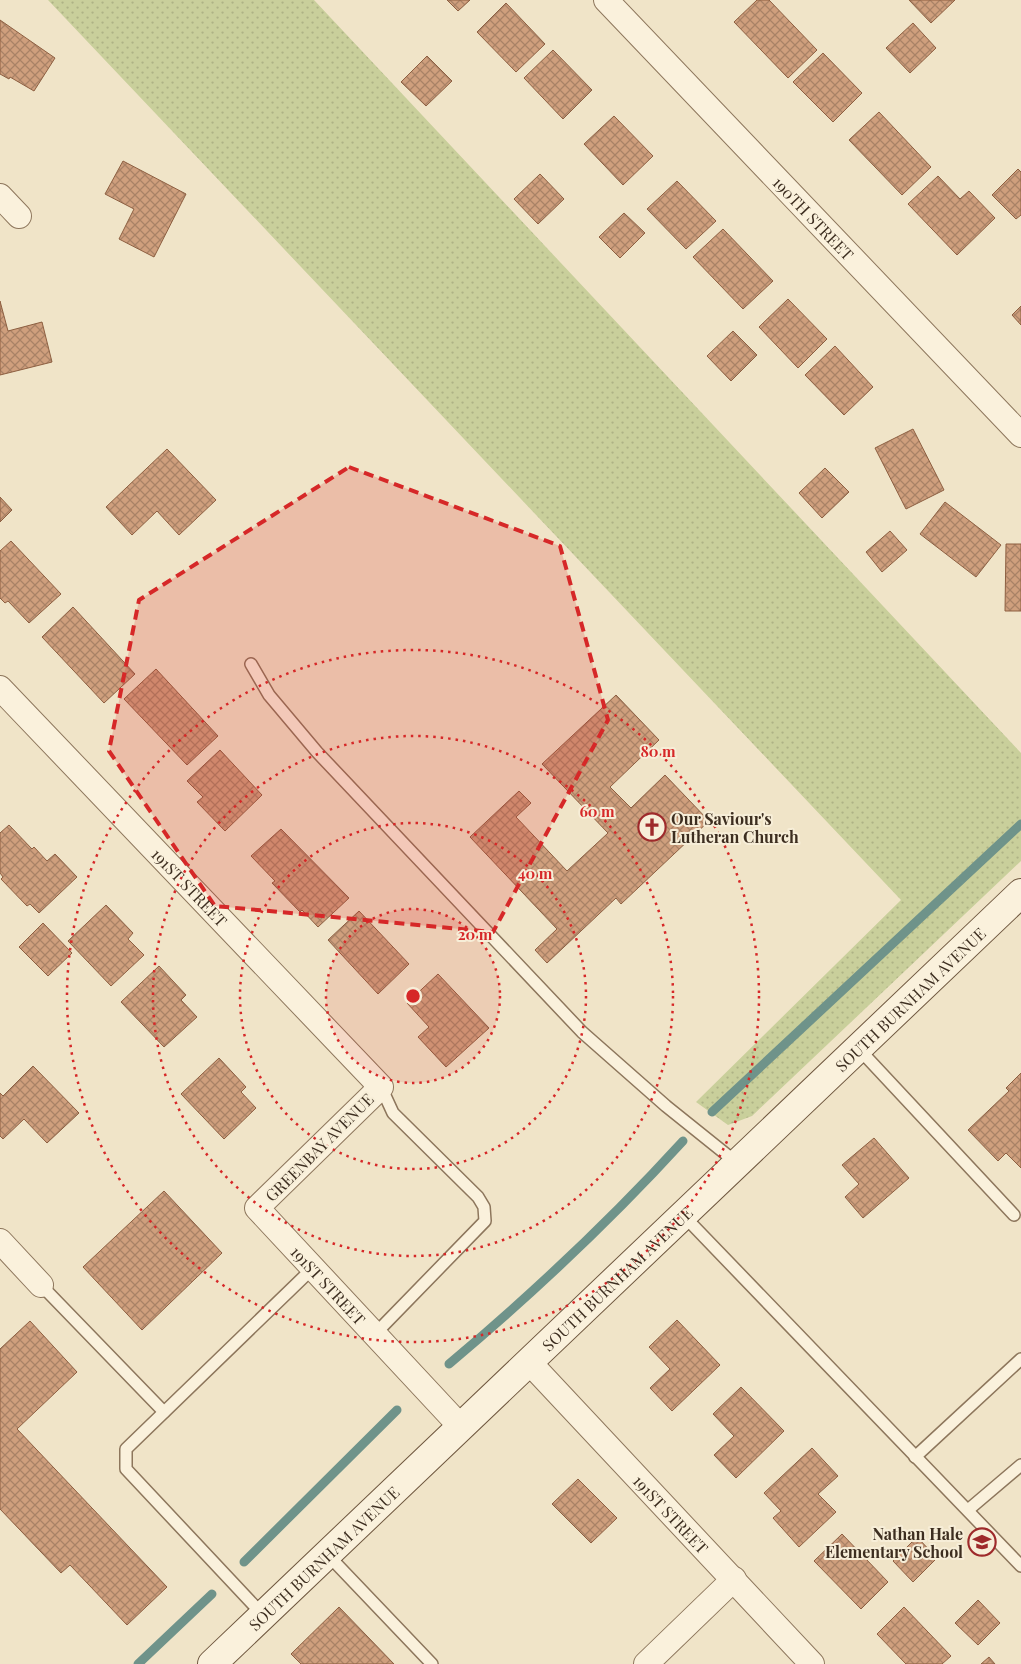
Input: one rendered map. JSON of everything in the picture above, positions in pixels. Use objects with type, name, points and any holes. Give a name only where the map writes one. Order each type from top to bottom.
[{"type":"main road","name":"SOUTH BURNHAM AVENUE","points":[[212,1664],[1021,893]]},
{"type":"street","name":"190TH STREET","points":[[606,0],[1021,435]]},
{"type":"street","points":[[0,196],[19,216]]},
{"type":"street","name":"191ST STREET","points":[[0,688],[381,1087]]},
{"type":"street","name":"GREENBAY AVENUE","points":[[258,1208],[381,1087]]},
{"type":"street","name":"191ST STREET","points":[[258,1208],[461,1427]]},
{"type":"street","points":[[0,1241],[41,1285]]},
{"type":"street","name":"191ST STREET","points":[[529,1362],[812,1664]]},
{"type":"street","points":[[646,1664],[734,1579]]},
{"type":"lane","points":[[251,664],[269,695],[317,752],[582,1032],[666,1106],[737,1163]]},
{"type":"lane","points":[[858,1048],[1014,1215]]},
{"type":"lane","points":[[375,1334],[485,1221],[484,1207],[478,1197],[393,1113],[381,1087]]},
{"type":"lane","points":[[683,1215],[1021,1566]]},
{"type":"lane","points":[[264,1615],[126,1469],[126,1449],[313,1268]]},
{"type":"lane","points":[[41,1285],[164,1412]]},
{"type":"lane","points":[[916,1456],[1021,1359]]},
{"type":"lane","points":[[968,1510],[1021,1465]]},
{"type":"lane","points":[[328,1554],[432,1664]]},
{"type":"highlighted area","points":[[349,467],[560,546],[608,720],[493,932],[215,906],[109,751],[139,600]]},
{"type":"green space","points":[[48,0],[314,0],[1021,753],[1021,861],[752,1116],[728,1125],[696,1102],[901,900]]},
{"type":"building","points":[[447,0],[470,0],[458,11]]},
{"type":"building","points":[[757,0],[769,0],[817,50],[788,78],[734,22]]},
{"type":"building","points":[[909,0],[955,0],[931,23]]},
{"type":"building","points":[[506,3],[545,44],[516,72],[477,32]]},
{"type":"building","points":[[0,20],[55,58],[34,91],[10,77],[9,79],[0,74]]},
{"type":"building","points":[[913,23],[936,48],[910,73],[886,48]]},
{"type":"building","points":[[553,50],[592,90],[563,119],[524,78]]},
{"type":"building","points":[[823,53],[862,93],[833,122],[793,82]]},
{"type":"building","points":[[427,56],[452,81],[426,106],[401,82]]},
{"type":"building","points":[[879,112],[931,167],[902,195],[849,140]]},
{"type":"building","points":[[614,116],[653,156],[623,185],[584,144]]},
{"type":"building","points":[[123,161],[186,194],[154,257],[119,239],[134,209],[105,194]]},
{"type":"building","points":[[1018,169],[1021,172],[1021,215],[1016,219],[992,195]]},
{"type":"building","points":[[540,174],[564,199],[538,224],[514,199]]},
{"type":"building","points":[[938,176],[960,199],[969,191],[995,218],[957,255],[908,204]]},
{"type":"building","points":[[677,181],[716,221],[686,249],[647,209]]},
{"type":"building","points":[[624,213],[645,233],[620,258],[599,237]]},
{"type":"building","points":[[723,229],[773,281],[743,309],[693,257]]},
{"type":"building","points":[[788,299],[827,339],[798,368],[759,327]]},
{"type":"building","points":[[0,301],[8,331],[42,322],[52,362],[0,375]]},
{"type":"building","points":[[1021,306],[1021,325],[1012,315]]},
{"type":"building","points":[[733,331],[757,355],[731,381],[707,356]]},
{"type":"building","points":[[835,346],[873,387],[844,415],[805,375]]},
{"type":"building","points":[[913,429],[944,490],[906,509],[875,448]]},
{"type":"building","points":[[167,449],[216,500],[179,535],[157,511],[132,535],[106,507]]},
{"type":"building","points":[[825,468],[849,492],[822,518],[799,493]]},
{"type":"building","points":[[0,497],[12,510],[0,522]]},
{"type":"building","points":[[945,502],[1001,545],[976,577],[920,534]]},
{"type":"building","points":[[890,531],[907,550],[882,572],[866,552]]},
{"type":"building","points":[[11,541],[61,594],[29,623],[8,601],[5,603],[0,598],[0,551]]},
{"type":"building","points":[[1006,544],[1021,544],[1021,611],[1005,611]]},
{"type":"building","points":[[73,607],[135,674],[104,703],[42,637]]},
{"type":"building","points":[[156,669],[218,736],[187,765],[124,699]]},
{"type":"building","name":"Our Saviour's Lutheran Church","points":[[616,695],[659,740],[610,787],[631,808],[665,775],[709,821],[621,904],[616,898],[547,963],[535,950],[557,929],[470,837],[519,791],[531,803],[516,817],[567,871],[608,833],[542,764]]},
{"type":"building","points":[[220,750],[262,795],[225,831],[197,802],[203,797],[187,781]]},
{"type":"building","points":[[9,825],[32,849],[34,847],[47,861],[55,854],[77,877],[39,913],[30,904],[27,906],[1,879],[3,877],[0,873],[0,833]]},
{"type":"building","points":[[281,829],[349,898],[318,927],[302,910],[300,912],[272,883],[275,881],[251,856]]},
{"type":"building","points":[[106,905],[133,933],[128,939],[144,955],[111,986],[68,941]]},
{"type":"building","points":[[359,911],[409,964],[378,994],[328,940]]},
{"type":"building","points":[[43,923],[72,953],[48,976],[19,947]]},
{"type":"building","points":[[159,966],[186,995],[181,1000],[197,1017],[164,1047],[121,1002]]},
{"type":"building","points":[[438,974],[489,1028],[446,1067],[418,1037],[429,1027],[407,1003]]},
{"type":"building","points":[[219,1058],[246,1087],[241,1092],[256,1108],[224,1139],[181,1094]]},
{"type":"building","points":[[33,1066],[79,1113],[47,1143],[24,1119],[3,1139],[0,1136],[0,1093],[3,1096]]},
{"type":"building","points":[[1021,1073],[1021,1168],[1006,1153],[998,1161],[968,1130],[1009,1091],[1006,1088]]},
{"type":"building","points":[[874,1138],[909,1178],[863,1218],[845,1197],[859,1184],[842,1165]]},
{"type":"building","points":[[164,1191],[222,1253],[142,1330],[83,1267]]},
{"type":"building","points":[[677,1320],[720,1365],[672,1411],[650,1388],[670,1369],[649,1347]]},
{"type":"building","points":[[30,1321],[77,1372],[17,1429],[167,1587],[127,1625],[70,1565],[61,1573],[0,1509],[0,1349]]},
{"type":"building","points":[[741,1387],[784,1431],[736,1478],[714,1455],[734,1436],[713,1414]]},
{"type":"building","points":[[812,1448],[838,1476],[818,1494],[836,1512],[799,1547],[773,1518],[781,1511],[764,1493]]},
{"type":"building","points":[[578,1479],[617,1518],[591,1543],[552,1504]]},
{"type":"building","points":[[842,1534],[888,1582],[861,1609],[814,1561]]},
{"type":"building","points":[[917,1537],[937,1558],[913,1582],[893,1561]]},
{"type":"building","points":[[978,1600],[1000,1623],[978,1645],[955,1623]]},
{"type":"building","points":[[339,1607],[394,1664],[301,1664],[291,1654]]},
{"type":"building","points":[[904,1607],[951,1656],[942,1664],[906,1664],[877,1634]]},
{"type":"building","points":[[989,1657],[995,1664],[981,1664]]},
{"type":"waterway","points":[[712,1112],[1021,824]]},
{"type":"waterway","points":[[449,1364],[569,1257],[683,1141]]},
{"type":"waterway","points":[[244,1562],[397,1410]]},
{"type":"waterway","points":[[138,1664],[212,1594]]},
{"type":"place","name":"Our Saviour's Lutheran Church","points":[[652,827]]},
{"type":"place","name":"Nathan Hale Elementary School","points":[[982,1542]]}]
